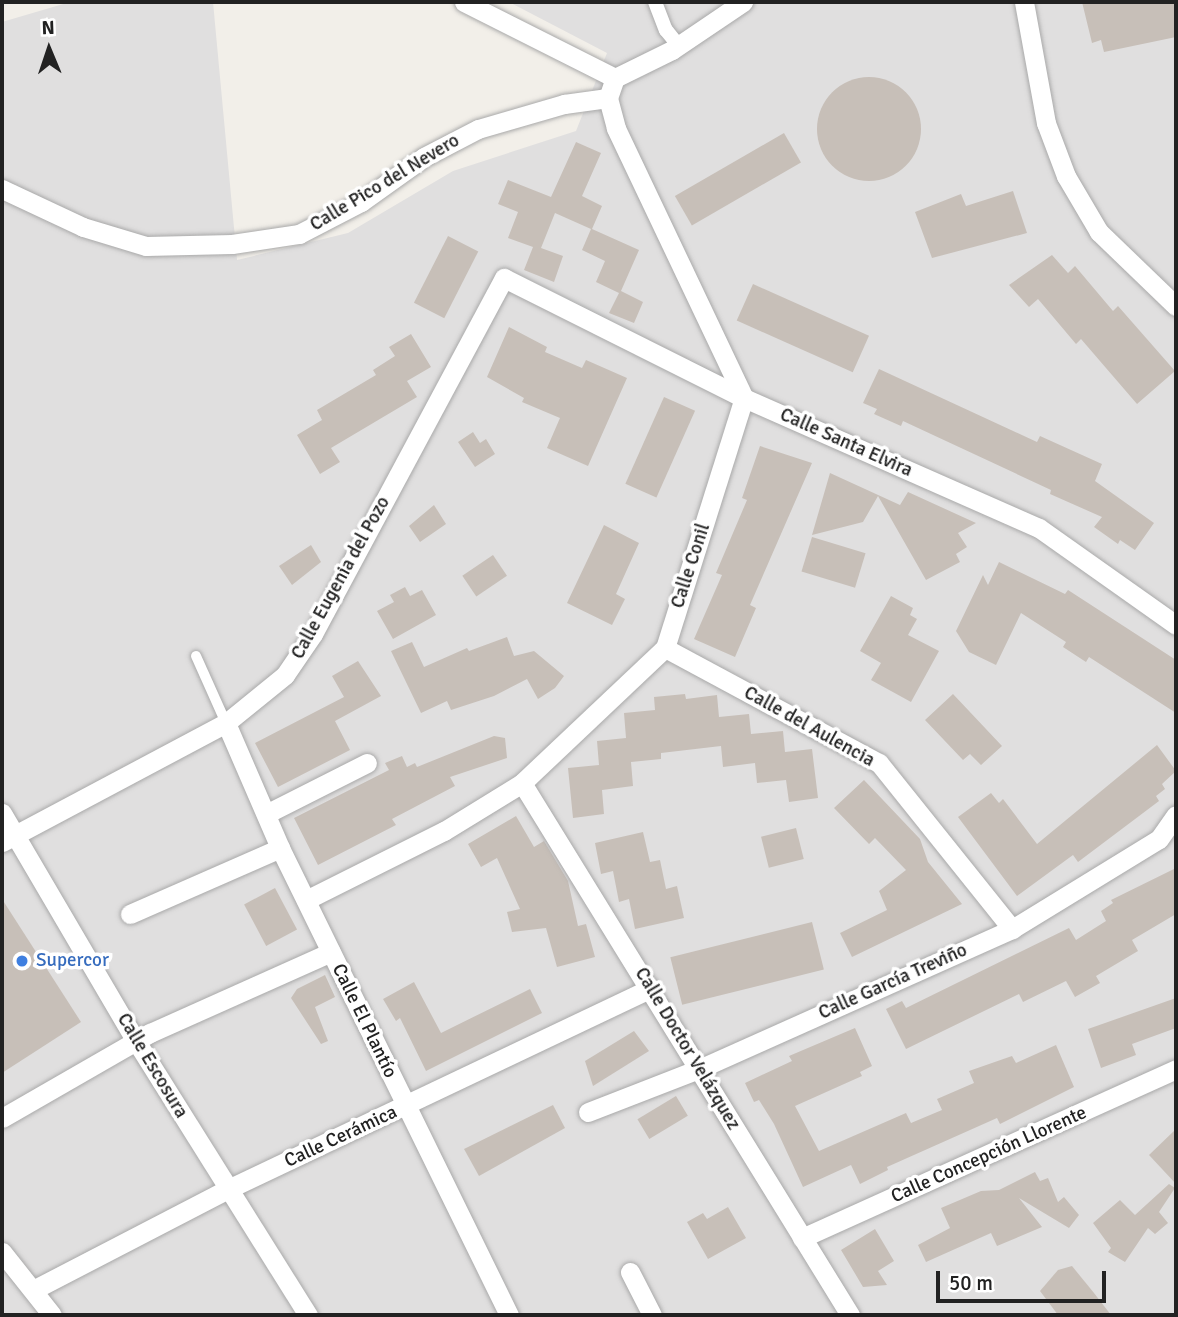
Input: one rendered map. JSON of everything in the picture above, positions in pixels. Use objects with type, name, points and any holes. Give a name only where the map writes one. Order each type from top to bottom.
[{"type":"street","points":[[464,2],[615,78]]},
{"type":"street","points":[[656,2],[666,30],[679,46]]},
{"type":"street","points":[[743,2],[679,46],[615,78],[608,98],[616,128],[744,398]]},
{"type":"street","points":[[1024,2],[1046,123],[1066,176],[1099,232],[1176,306]]},
{"type":"street","name":"Calle Pico del Nevero","points":[[2,189],[83,227],[146,246],[232,244],[299,234],[361,202],[424,157],[478,129],[565,104],[608,98]]},
{"type":"street","name":"Calle Santa Elvira","points":[[504,278],[744,398],[1039,528],[1176,625]]},
{"type":"street","name":"Calle Eugenia del Pozo","points":[[9,839],[226,723],[285,674],[313,634],[504,278]]},
{"type":"street","name":"Calle Conil","points":[[306,900],[444,831],[522,783],[664,648],[744,398]]},
{"type":"street","name":"Calle del Aulencia","points":[[664,648],[878,763],[1012,929]]},
{"type":"street","name":"Calle El Plantío","points":[[226,723],[280,848],[503,1313]]},
{"type":"street","points":[[265,814],[367,763]]},
{"type":"street","name":"Calle Doctor Velázquez","points":[[522,783],[651,988],[850,1315]]},
{"type":"street","name":"Calle Escosura","points":[[2,813],[9,839],[308,1315]]},
{"type":"street","name":"Calle García Treviño","points":[[587,1112],[699,1069],[1012,929],[1159,839],[1176,815]]},
{"type":"street","points":[[130,914],[280,848]]},
{"type":"street","points":[[2,1118],[136,1041],[331,952]]},
{"type":"street","name":"Calle Cerámica","points":[[33,1290],[228,1189],[405,1108],[651,988]]},
{"type":"street","name":"Calle Concepción Llorente","points":[[802,1238],[1176,1069]]},
{"type":"street","points":[[2,1252],[52,1315]]},
{"type":"street","points":[[630,1272],[652,1315]]},
{"type":"lane","points":[[196,656],[226,723]]},
{"type":"shaded area","points":[[70,2],[213,2],[237,260],[348,233],[453,171],[576,131],[607,53],[509,2],[1176,2],[1176,1315],[2,1315],[2,22]]},
{"type":"building","points":[[1082,2],[1176,2],[1176,37],[1104,52],[1101,40],[1092,43]]},
{"type":"building","points":[[869,77],[889,81],[906,92],[917,109],[921,129],[917,149],[906,166],[889,177],[869,181],[849,177],[832,166],[821,149],[817,129],[821,109],[832,92],[849,81]]},
{"type":"building","points":[[784,133],[801,162],[692,225],[675,196]]},
{"type":"building","points":[[576,142],[601,153],[582,196],[602,206],[592,229],[639,250],[621,291],[643,302],[634,323],[609,313],[619,293],[596,282],[605,261],[582,250],[591,229],[555,213],[541,248],[563,256],[554,282],[524,270],[533,247],[508,238],[518,212],[498,204],[508,180],[551,197]]},
{"type":"building","points":[[1013,191],[1027,233],[932,258],[915,212],[961,194],[966,206]]},
{"type":"building","points":[[448,236],[478,251],[444,318],[414,303]]},
{"type":"building","points":[[1052,255],[1068,273],[1075,266],[1113,311],[1118,306],[1175,371],[1137,404],[1081,339],[1076,344],[1038,299],[1029,307],[1009,285]]},
{"type":"building","points":[[753,284],[869,336],[853,372],[737,321]]},
{"type":"building","points":[[509,327],[547,347],[545,352],[582,368],[586,360],[627,378],[588,466],[547,448],[560,418],[522,402],[524,398],[487,377]]},
{"type":"building","points":[[411,334],[431,367],[407,381],[417,397],[331,448],[340,462],[320,474],[297,435],[322,420],[317,410],[376,375],[373,370],[395,356],[389,347]]},
{"type":"building","points":[[879,369],[1037,442],[1040,436],[1102,464],[1095,481],[1154,523],[1135,550],[1120,540],[1118,544],[1094,527],[1102,517],[1050,494],[1051,490],[903,421],[901,426],[874,414],[877,409],[863,403]]},
{"type":"building","points":[[664,397],[695,411],[656,498],[625,484]]},
{"type":"building","points":[[473,432],[480,443],[486,439],[495,454],[475,467],[458,442]]},
{"type":"building","points":[[760,446],[812,463],[750,605],[756,608],[735,657],[694,639],[722,575],[716,573],[747,500],[742,498]]},
{"type":"building","points":[[830,473],[900,505],[908,492],[976,523],[958,533],[967,547],[956,554],[960,562],[926,580],[878,496],[863,522],[812,535]]},
{"type":"building","points":[[434,505],[446,524],[420,542],[409,526]]},
{"type":"building","points":[[604,525],[639,543],[616,594],[625,599],[612,625],[567,603]]},
{"type":"building","points":[[812,537],[866,553],[855,588],[801,571]]},
{"type":"building","points":[[311,545],[321,562],[292,585],[279,566]]},
{"type":"building","points":[[493,555],[507,576],[476,596],[462,576]]},
{"type":"building","points":[[999,562],[1065,594],[1068,590],[1176,660],[1176,713],[1089,657],[1086,662],[1063,647],[1066,642],[1021,613],[996,665],[969,652],[956,631],[983,575],[988,585]]},
{"type":"building","points":[[405,587],[410,596],[422,590],[436,615],[393,639],[377,611],[394,602],[390,595]]},
{"type":"building","points":[[891,596],[913,608],[910,615],[917,619],[908,635],[939,651],[911,702],[871,680],[881,663],[860,651]]},
{"type":"building","points":[[507,637],[514,656],[534,651],[564,676],[555,688],[538,699],[527,679],[494,696],[451,710],[447,701],[421,713],[391,651],[412,642],[424,667],[467,648],[469,651]]},
{"type":"building","points":[[358,661],[381,696],[335,721],[350,750],[278,787],[255,743],[344,697],[332,676]]},
{"type":"building","points":[[685,694],[686,699],[717,695],[719,717],[749,714],[751,734],[783,731],[785,752],[812,749],[818,798],[789,802],[786,780],[757,783],[755,763],[723,767],[721,746],[661,753],[661,759],[631,762],[633,786],[602,790],[604,814],[573,818],[568,768],[599,765],[597,741],[626,738],[624,713],[655,710],[654,697]]},
{"type":"building","points":[[953,694],[1002,746],[981,765],[970,754],[963,760],[925,720]]},
{"type":"building","points":[[494,736],[505,738],[507,758],[450,777],[455,786],[392,819],[396,825],[318,865],[294,818],[389,770],[385,763],[402,756],[407,767],[415,763],[417,767]]},
{"type":"building","points":[[1157,745],[1176,771],[1162,784],[1165,789],[1156,796],[1159,801],[1078,862],[1073,855],[1017,896],[958,817],[991,793],[999,803],[1003,799],[1037,844]]},
{"type":"building","points":[[864,780],[920,839],[928,862],[962,904],[852,957],[840,933],[887,910],[879,891],[906,870],[875,838],[869,844],[834,808]]},
{"type":"building","points":[[516,816],[534,847],[544,841],[568,881],[578,926],[586,924],[595,957],[557,967],[546,928],[512,932],[507,912],[520,909],[497,858],[481,867],[468,844]]},
{"type":"building","points":[[796,828],[804,859],[769,868],[761,837]]},
{"type":"building","points":[[643,832],[650,862],[660,860],[666,889],[677,886],[684,918],[635,929],[629,899],[619,902],[613,871],[601,874],[595,843]]},
{"type":"building","points":[[1176,868],[1176,914],[1132,940],[1138,951],[1096,976],[1100,983],[1075,997],[1066,981],[1023,1002],[1019,994],[906,1049],[886,1009],[902,1001],[906,1008],[1069,928],[1076,940],[1106,921],[1101,911],[1113,903],[1111,900]]},
{"type":"building","points":[[275,888],[297,929],[266,946],[244,904]]},
{"type":"building","name":"Supercor","points":[[2,899],[81,1022],[2,1073]]},
{"type":"building","points":[[812,922],[824,970],[682,1005],[670,957]]},
{"type":"building","points":[[325,975],[335,997],[315,1007],[328,1041],[321,1044],[291,998],[297,989]]},
{"type":"building","points":[[414,982],[441,1033],[530,989],[542,1013],[426,1071],[400,1018],[396,1021],[383,999]]},
{"type":"building","points":[[1176,998],[1176,1028],[1132,1044],[1136,1055],[1101,1068],[1088,1029]]},
{"type":"building","points":[[855,1028],[872,1066],[860,1072],[862,1076],[795,1106],[819,1151],[906,1113],[911,1123],[942,1110],[937,1099],[974,1083],[969,1071],[1012,1056],[1016,1063],[1056,1045],[1074,1087],[1000,1124],[997,1118],[887,1167],[888,1170],[860,1184],[851,1165],[803,1187],[774,1124],[759,1100],[754,1102],[745,1083],[792,1061],[789,1056]]},
{"type":"building","points":[[634,1031],[649,1051],[593,1086],[585,1061]]},
{"type":"building","points":[[676,1096],[688,1116],[649,1139],[637,1119]]},
{"type":"building","points":[[553,1105],[565,1128],[479,1176],[464,1149]]},
{"type":"building","points":[[1176,1129],[1176,1184],[1149,1155]]},
{"type":"building","points":[[1035,1172],[1040,1181],[1048,1178],[1058,1202],[1064,1197],[1079,1215],[1069,1228],[1019,1198],[1042,1227],[997,1246],[991,1233],[926,1262],[918,1245],[950,1228],[941,1208],[981,1191],[999,1190]]},
{"type":"building","points":[[1169,1184],[1175,1188],[1159,1212],[1168,1223],[1155,1234],[1148,1228],[1125,1262],[1108,1252],[1111,1248],[1093,1223],[1120,1200],[1135,1215]]},
{"type":"building","points":[[728,1207],[746,1238],[708,1259],[687,1222],[703,1213],[707,1219]]},
{"type":"building","points":[[875,1229],[894,1261],[878,1271],[887,1285],[863,1287],[841,1250]]},
{"type":"building","points":[[1072,1266],[1111,1315],[1058,1315],[1040,1291],[1058,1270]]},
{"type":"place","name":"Supercor","points":[[22,961]]}]
